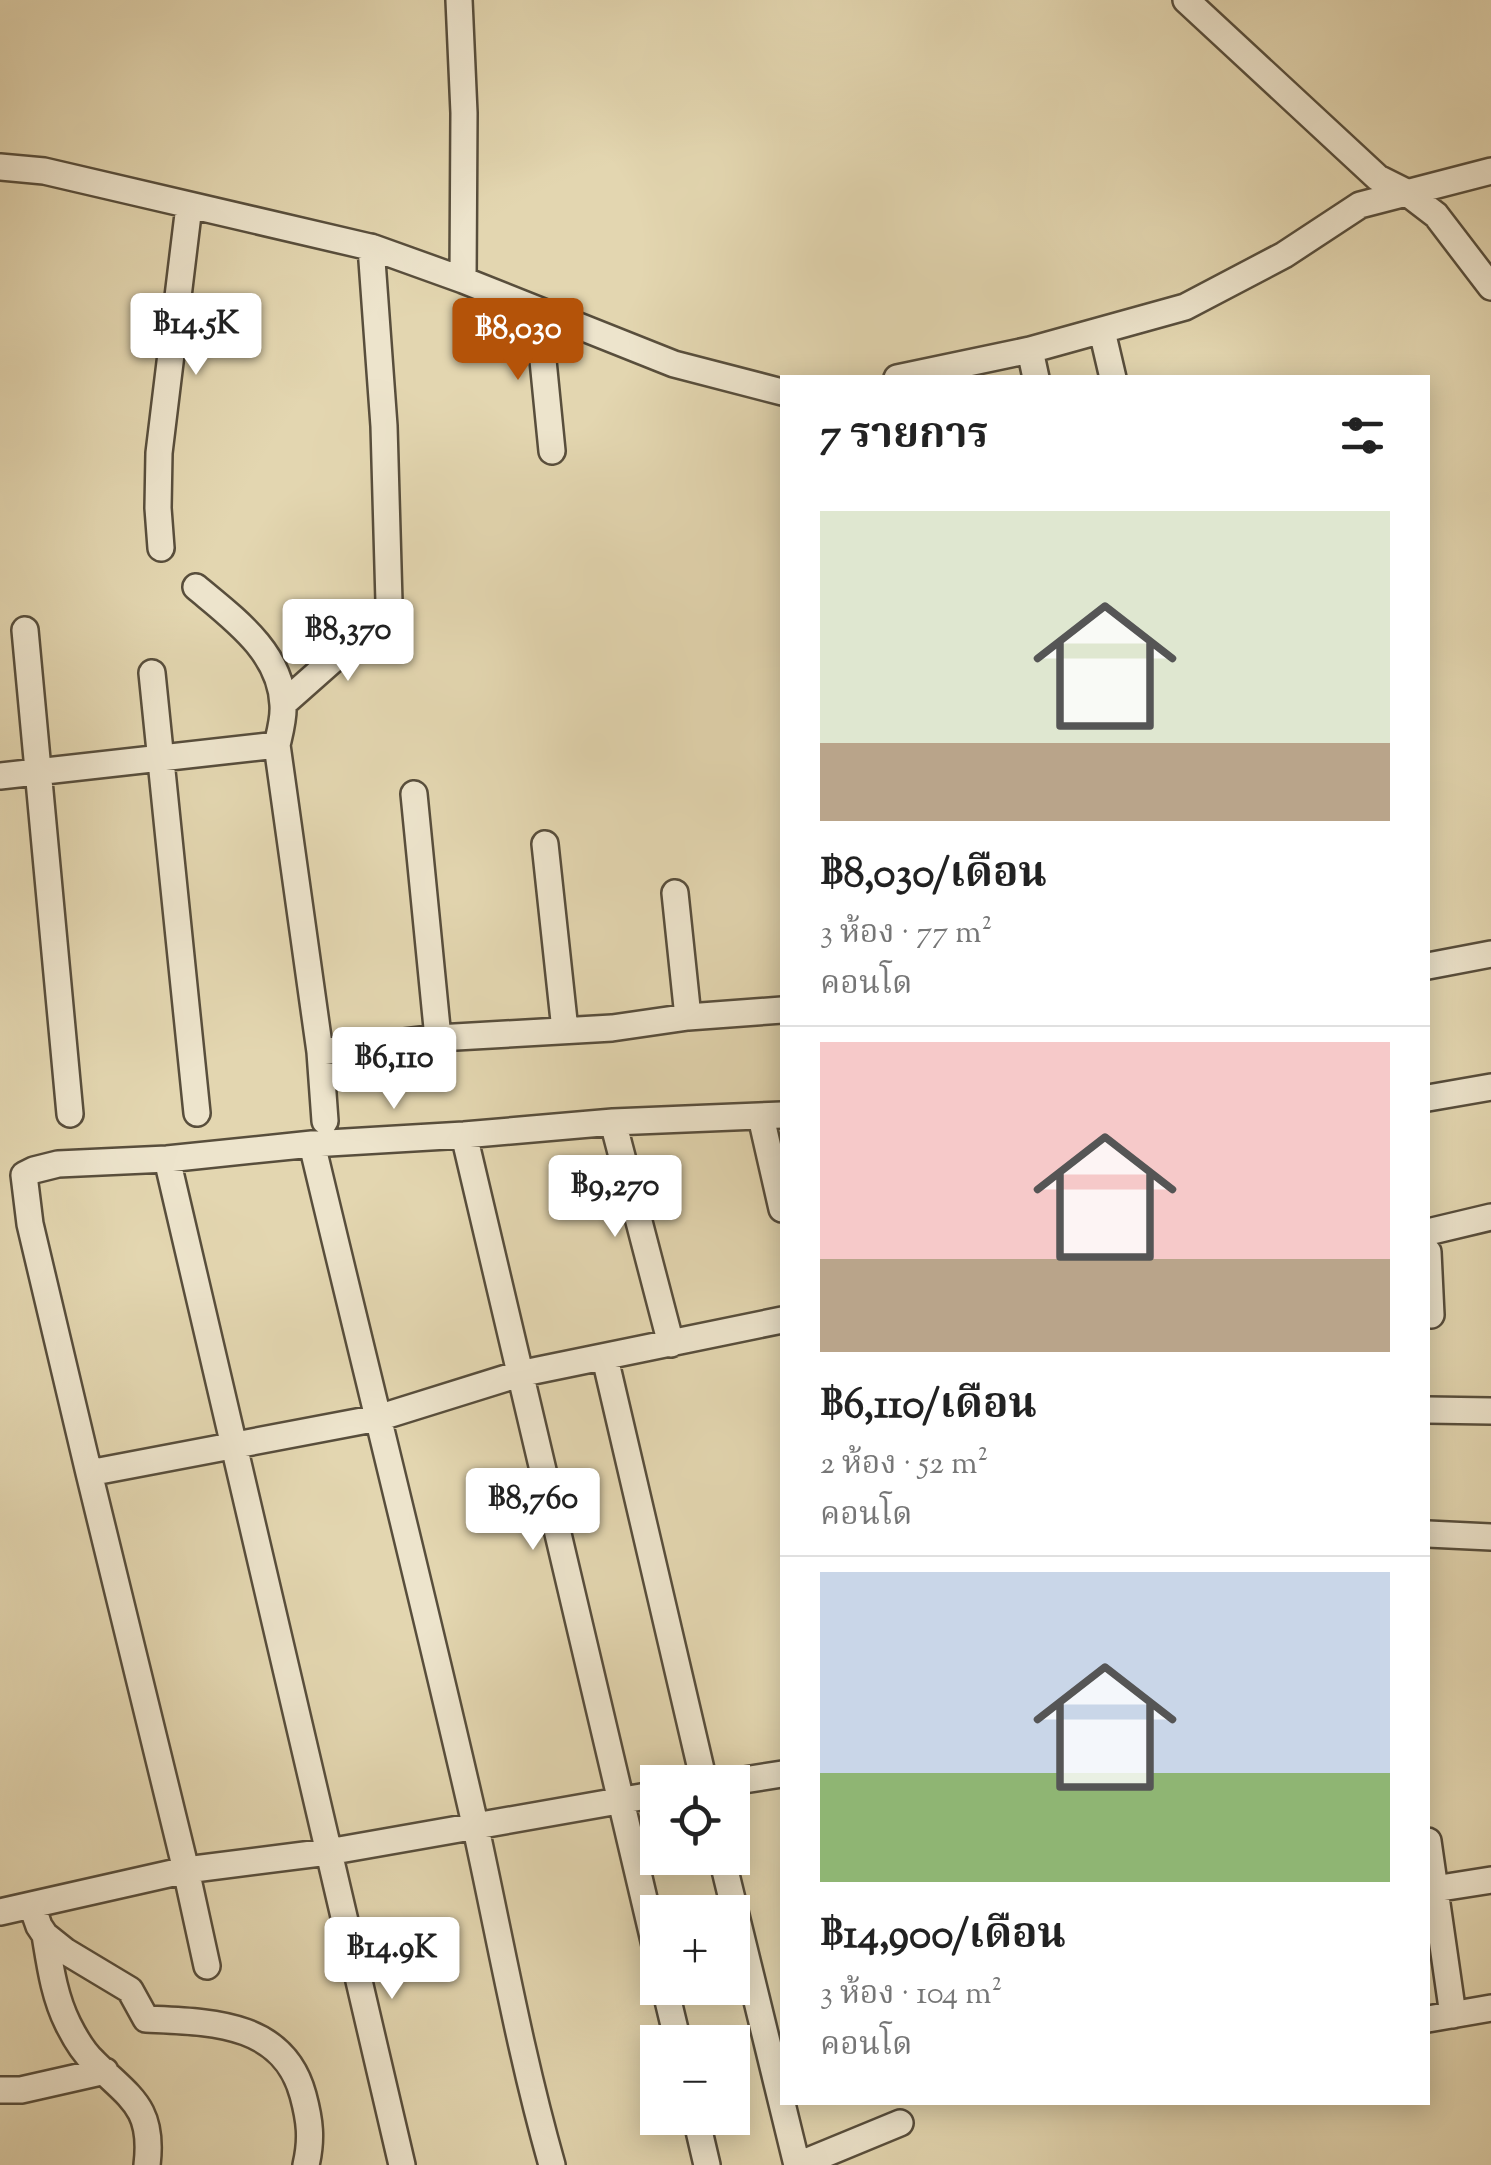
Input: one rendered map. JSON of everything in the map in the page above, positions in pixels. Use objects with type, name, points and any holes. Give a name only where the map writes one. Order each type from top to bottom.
[{"type":"street","points":[[459,0],[464,113],[463,280]]},
{"type":"street","points":[[1186,0],[1378,178],[1406,192],[1436,215],[1491,287]]},
{"type":"street","points":[[0,168],[44,171],[370,248],[463,280],[674,364],[780,391]]},
{"type":"street","points":[[910,375],[1030,350],[1185,307],[1284,255],[1360,204],[1491,171]]},
{"type":"street","points":[[161,548],[160,453],[189,206]]},
{"type":"street","points":[[283,704],[380,612],[384,426],[370,248]]},
{"type":"street","points":[[538,310],[552,450]]},
{"type":"street","points":[[1102,331],[1111,375]]},
{"type":"street","points":[[1030,350],[1035,375]]},
{"type":"street","points":[[196,587],[244,627],[272,664],[283,704],[277,745],[320,1052],[325,1121]]},
{"type":"street","points":[[25,630],[70,1114]]},
{"type":"street","points":[[152,673],[197,1113]]},
{"type":"street","points":[[0,776],[277,745]]},
{"type":"street","points":[[414,794],[438,1038]]},
{"type":"street","points":[[545,844],[565,1030]]},
{"type":"street","points":[[675,893],[688,1017]]},
{"type":"street","points":[[1430,966],[1491,954]]},
{"type":"street","points":[[320,1052],[438,1038],[612,1028],[780,1010]]},
{"type":"street","points":[[1430,1098],[1491,1087]]},
{"type":"street","points":[[207,1966],[30,1224],[24,1175],[58,1164],[166,1159],[614,1122],[772,1116],[780,1191]]},
{"type":"street","points":[[614,1122],[671,1344]]},
{"type":"street","points":[[464,1135],[643,1895]]},
{"type":"street","points":[[312,1144],[552,2165]]},
{"type":"street","points":[[166,1159],[402,2165]]},
{"type":"street","points":[[1430,1232],[1491,1217]]},
{"type":"street","points":[[1430,1294],[1431,1315]]},
{"type":"street","points":[[88,1473],[378,1418],[519,1374],[780,1320]]},
{"type":"street","points":[[604,1358],[700,1765]]},
{"type":"street","points":[[1430,1410],[1491,1411]]},
{"type":"street","points":[[1430,1534],[1491,1537]]},
{"type":"street","points":[[750,1779],[780,1774]]},
{"type":"street","points":[[0,1912],[186,1870],[328,1852],[640,1797]]},
{"type":"street","points":[[726,1875],[780,2095]]},
{"type":"street","points":[[1491,1880],[1432,1889],[1440,2017],[1491,2008]]},
{"type":"street","points":[[32,1906],[45,1934],[65,1951],[130,1990],[146,2019],[204,2022],[252,2033],[270,2042],[300,2084],[308,2111],[312,2143],[306,2165]]},
{"type":"street","points":[[45,1934],[54,1984],[68,2024],[88,2055],[137,2102],[146,2124],[147,2165]]},
{"type":"street","points":[[0,2090],[21,2090],[105,2071]]},
{"type":"street","points":[[782,2105],[797,2165],[900,2123]]},
{"type":"street","points":[[700,2135],[707,2165]]}]
